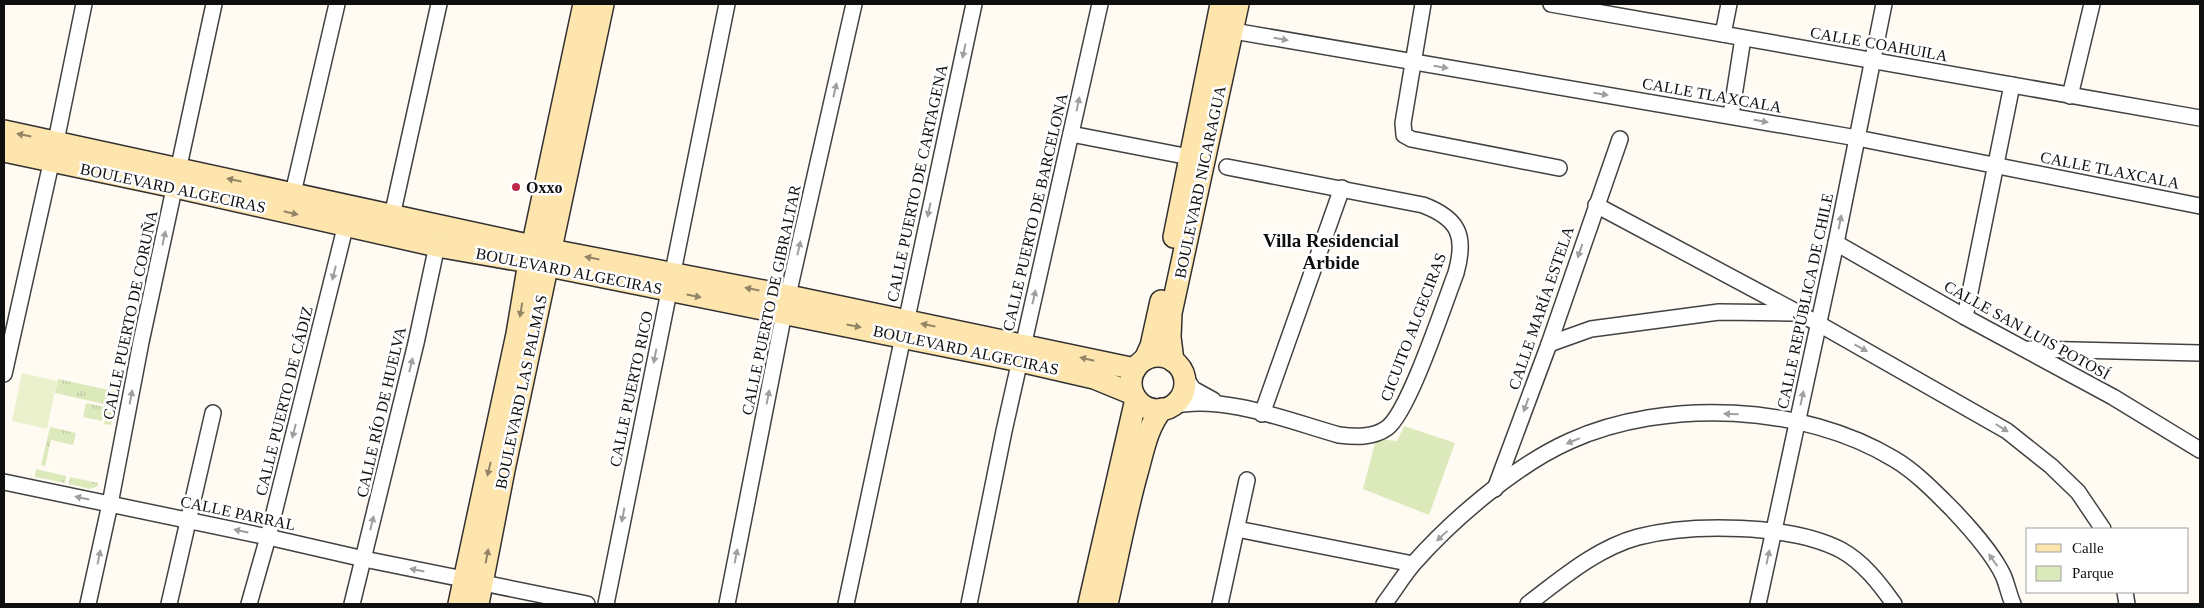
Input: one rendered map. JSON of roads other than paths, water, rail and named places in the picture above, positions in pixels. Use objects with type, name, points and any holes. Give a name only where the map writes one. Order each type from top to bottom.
[{"type":"street","points":[[4,374],[56,141],[84,4]]},
{"type":"street","name":"CALLE PUERTO DE CORUÑA","points":[[88,604],[110,504],[141,342],[214,4]]},
{"type":"street","points":[[293,193],[337,4]]},
{"type":"street","points":[[392,216],[439,4]]},
{"type":"street","name":"BOULEVARD LAS PALMAS","points":[[540,256],[584,4]]},
{"type":"street","name":"BOULEVARD LAS PALMAS","points":[[478,604],[474,581],[517,334],[540,256],[603,4]]},
{"type":"street","name":"CALLE PUERTO RICO","points":[[606,604],[727,4]]},
{"type":"street","name":"CALLE PUERTO DE GIBRALTAR","points":[[727,604],[787,304],[854,4]]},
{"type":"street","name":"CALLE PUERTO DE CARTAGENA","points":[[846,604],[974,4]]},
{"type":"street","name":"CALLE PUERTO DE BARCELONA","points":[[969,604],[1022,353],[1100,4]]},
{"type":"street","name":"BOULEVARD NICARAGUA","points":[[1221,4],[1224,29]]},
{"type":"street","name":"BOULEVARD NICARAGUA","points":[[1178,367],[1170,337],[1171,313],[1198,158],[1224,29],[1238,4]]},
{"type":"street","points":[[1423,4],[1402,129],[1404,135],[1412,139],[1559,168]]},
{"type":"street","name":"CALLE COAHUILA","points":[[1551,4],[1606,8],[1744,38],[2200,118]]},
{"type":"street","points":[[1723,34],[1729,4]]},
{"type":"street","name":"CALLE REPÚBLICA DE CHILE","points":[[1758,604],[1819,324],[1884,4]]},
{"type":"street","points":[[2070,96],[2092,4]]},
{"type":"street","name":"CALLE TLAXCALA","points":[[1224,29],[1731,115],[1997,165],[2200,206]]},
{"type":"street","points":[[1731,115],[1744,38]]},
{"type":"street","points":[[1966,317],[2012,85]]},
{"type":"street","name":"BOULEVARD ALGECIRAS","points":[[4,131],[56,141],[177,178],[439,236],[787,304],[1022,353],[1140,364]]},
{"type":"street","points":[[1071,134],[1198,158]]},
{"type":"street","name":"CALLE MARÍA ESTELA","points":[[1495,489],[1620,139]]},
{"type":"street","name":"BOULEVARD ALGECIRAS","points":[[4,151],[51,162],[293,193],[348,216],[392,216],[439,236]]},
{"type":"street","name":"BOULEVARD NICARAGUA","points":[[1140,364],[1151,346],[1198,158]]},
{"type":"street","name":"CICUITO ALGECIRAS","points":[[1178,367],[1193,389],[1200,395],[1234,407],[1339,435],[1354,437],[1371,435],[1387,428],[1404,405],[1456,273],[1461,254],[1460,238],[1456,227],[1448,217],[1423,205],[1227,167]]},
{"type":"street","points":[[1262,414],[1342,188]]},
{"type":"street","points":[[1596,205],[1819,324],[2007,430],[2078,492],[2102,528]]},
{"type":"street","name":"CALLE PUERTO DE CÁDIZ","points":[[249,604],[268,537],[348,216]]},
{"type":"street","name":"CALLE RÍO DE HUELVA","points":[[352,604],[439,236]]},
{"type":"street","name":"CALLE SAN LUIS POTOSÍ","points":[[1836,242],[1966,317],[2113,397],[2200,450]]},
{"type":"street","points":[[1548,344],[1591,329],[1720,312],[1796,313]]},
{"type":"street","points":[[2026,348],[2200,353]]},
{"type":"street","name":"BOULEVARD ALGECIRAS","points":[[1022,353],[1094,378],[1134,396]]},
{"type":"street","points":[[1089,604],[1134,396],[1131,377],[1140,364],[1160,356],[1178,367],[1184,388],[1177,401],[1167,408],[1152,424],[1144,446],[1107,604]]},
{"type":"street","points":[[1134,396],[1150,409],[1167,408]]},
{"type":"street","name":"CICUITO ALGECIRAS","points":[[1167,408],[1197,403],[1234,407]]},
{"type":"street","points":[[169,604],[213,413]]},
{"type":"street","points":[[1384,604],[1413,564],[1495,489],[1532,462],[1569,442],[1602,429],[1664,414],[1694,413],[1752,415],[1829,429],[1863,442],[1895,460],[1933,490],[1971,530],[2002,574],[2013,604]]},
{"type":"street","points":[[1220,604],[1247,480]]},
{"type":"street","name":"CALLE PARRAL","points":[[4,482],[189,520],[364,559],[587,604]]},
{"type":"street","points":[[1528,604],[1556,582],[1598,555],[1637,538],[1686,529],[1734,528],[1809,538],[1841,550],[1863,566],[1894,604]]},
{"type":"street","points":[[1237,529],[1413,564]]},
{"type":"street","name":"BOULEVARD LAS PALMAS","points":[[459,604],[474,581]]},
{"type":"place","name":"Oxxo","points":[[516,187]]},
{"type":"district","name":"Villa Residencial Arbide","points":[[1331,251]]}]
